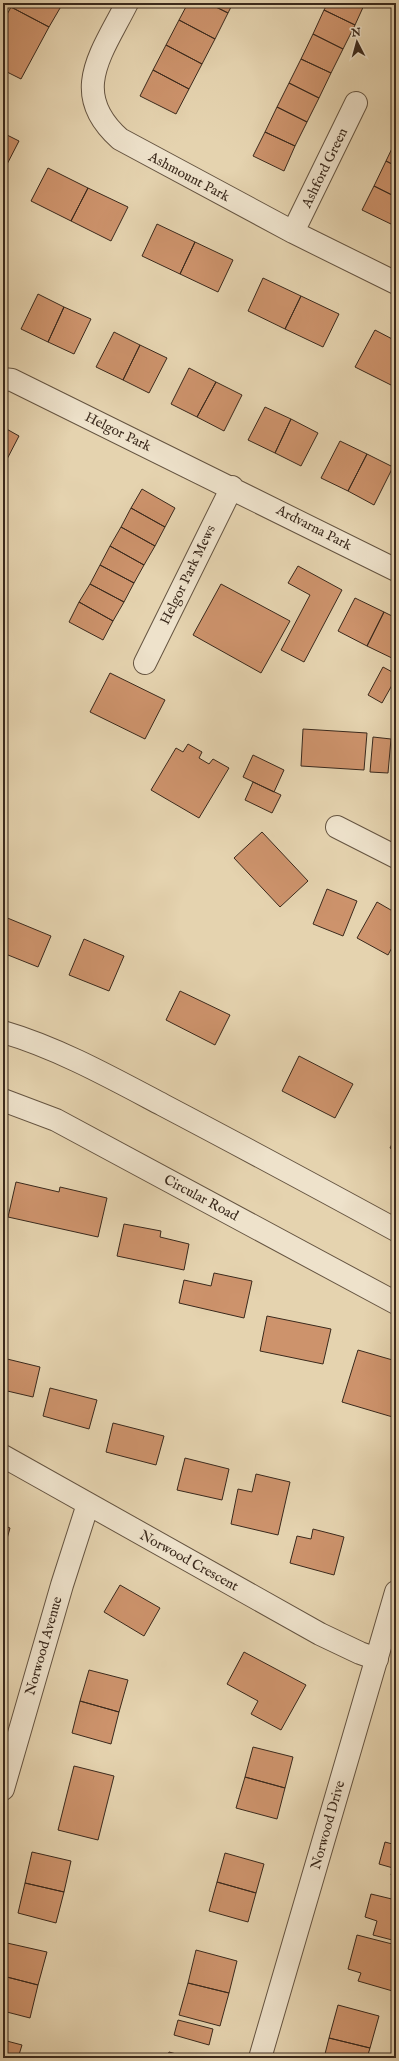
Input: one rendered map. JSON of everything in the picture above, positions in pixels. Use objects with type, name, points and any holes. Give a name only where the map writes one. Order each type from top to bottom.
[{"type":"street","name":"Ashmount Park","points":[[127,3],[98,60],[93,77],[93,100],[96,111],[107,127],[120,139],[293,232],[396,283]]},
{"type":"street","name":"Ashford Green","points":[[293,232],[356,103]]},
{"type":"street","name":"Helgor Park","points":[[3,379],[12,380],[232,487]]},
{"type":"street","name":"Ardvarna Park","points":[[232,487],[396,570]]},
{"type":"street","name":"Helgor Park Mews","points":[[145,663],[232,487]]},
{"type":"street","points":[[337,827],[396,857]]},
{"type":"street","points":[[3,1032],[19,1036],[103,1074],[246,1148],[396,1230]]},
{"type":"street","name":"Circular Road","points":[[3,1100],[56,1120],[396,1303]]},
{"type":"street","name":"Norwood Crescent","points":[[3,1456],[320,1634],[360,1653],[377,1659]]},
{"type":"street","name":"Norwood Avenue","points":[[3,1789],[62,1585],[88,1504]]},
{"type":"street","name":"Norwood Drive","points":[[260,2058],[396,1592]]},
{"type":"building","points":[[13,3],[63,3],[49,27],[11,7]]},
{"type":"building","points":[[188,3],[208,3],[228,13],[215,39],[179,20]]},
{"type":"building","points":[[208,3],[233,3],[228,13]]},
{"type":"building","points":[[328,3],[365,3],[355,25],[324,10]]},
{"type":"building","points":[[11,7],[49,27],[21,79],[3,70],[3,22]]},
{"type":"building","points":[[324,10],[355,25],[343,49],[313,34]]},
{"type":"building","points":[[179,20],[215,39],[202,64],[166,45]]},
{"type":"building","points":[[313,34],[343,49],[331,73],[301,59]]},
{"type":"building","points":[[166,45],[202,64],[189,89],[153,70]]},
{"type":"building","points":[[301,59],[331,73],[319,98],[289,83]]},
{"type":"building","points":[[153,70],[189,89],[176,114],[140,96]]},
{"type":"building","points":[[289,83],[319,98],[307,122],[277,107]]},
{"type":"building","points":[[277,107],[307,122],[295,146],[265,132]]},
{"type":"building","points":[[265,132],[295,146],[284,171],[253,156]]},
{"type":"building","points":[[3,133],[19,141],[3,172]]},
{"type":"building","points":[[396,140],[396,166],[386,161]]},
{"type":"building","points":[[386,161],[396,166],[396,197],[374,186]]},
{"type":"building","points":[[48,168],[88,188],[71,221],[31,201]]},
{"type":"building","points":[[374,186],[396,197],[395,226],[362,210]]},
{"type":"building","points":[[88,188],[128,207],[111,241],[71,221]]},
{"type":"building","points":[[157,224],[195,242],[180,274],[142,256]]},
{"type":"building","points":[[195,242],[233,260],[218,292],[180,274]]},
{"type":"building","points":[[3,273],[7,274],[3,300]]},
{"type":"building","points":[[263,278],[301,296],[285,329],[248,311]]},
{"type":"building","points":[[38,294],[64,307],[48,342],[21,329]]},
{"type":"building","points":[[301,296],[339,314],[323,347],[285,329]]},
{"type":"building","points":[[64,307],[91,319],[74,354],[48,342]]},
{"type":"building","points":[[375,330],[396,341],[396,380],[393,386],[355,367]]},
{"type":"building","points":[[114,332],[140,345],[123,380],[96,367]]},
{"type":"building","points":[[140,345],[167,358],[149,393],[123,380]]},
{"type":"building","points":[[189,368],[216,382],[197,417],[171,404]]},
{"type":"building","points":[[216,382],[242,395],[224,431],[197,417]]},
{"type":"building","points":[[265,407],[291,419],[275,453],[248,440]]},
{"type":"building","points":[[291,419],[318,433],[301,466],[275,453]]},
{"type":"building","points":[[3,427],[19,436],[5,463],[3,462]]},
{"type":"building","points":[[340,441],[367,454],[348,491],[321,478]]},
{"type":"building","points":[[367,454],[393,467],[374,505],[348,491]]},
{"type":"building","points":[[142,489],[175,508],[165,527],[131,508]]},
{"type":"building","points":[[131,508],[165,527],[155,546],[121,527]]},
{"type":"building","points":[[121,527],[155,546],[144,565],[110,546]]},
{"type":"building","points":[[110,546],[144,565],[134,583],[100,565]]},
{"type":"building","points":[[100,565],[134,583],[124,602],[90,584]]},
{"type":"building","points":[[298,566],[342,590],[304,662],[281,650],[310,595],[288,583]]},
{"type":"building","points":[[90,584],[124,602],[113,621],[79,602]]},
{"type":"building","points":[[221,584],[290,621],[261,673],[193,635]]},
{"type":"building","points":[[355,598],[384,612],[367,646],[338,631]]},
{"type":"building","points":[[79,602],[113,621],[103,640],[69,622]]},
{"type":"building","points":[[384,612],[396,618],[396,660],[367,646]]},
{"type":"building","points":[[383,667],[396,674],[396,678],[382,703],[368,695]]},
{"type":"building","points":[[110,673],[165,700],[145,739],[90,712]]},
{"type":"building","points":[[303,729],[367,733],[364,770],[301,766]]},
{"type":"building","points":[[373,737],[391,739],[388,773],[370,772]]},
{"type":"building","points":[[188,744],[202,752],[199,758],[209,764],[213,759],[229,768],[199,818],[151,790],[176,748],[183,752]]},
{"type":"building","points":[[253,755],[284,770],[274,792],[243,777]]},
{"type":"building","points":[[253,782],[281,795],[272,813],[245,800]]},
{"type":"building","points":[[262,832],[308,881],[280,907],[234,858]]},
{"type":"building","points":[[327,889],[357,901],[343,936],[313,924]]},
{"type":"building","points":[[377,902],[396,913],[396,940],[388,955],[357,938]]},
{"type":"building","points":[[5,917],[51,936],[38,967],[3,953],[3,923]]},
{"type":"building","points":[[84,939],[124,956],[109,991],[69,975]]},
{"type":"building","points":[[180,991],[230,1015],[215,1045],[166,1020]]},
{"type":"building","points":[[299,1056],[353,1084],[335,1118],[282,1091]]},
{"type":"building","points":[[396,1136],[396,1151],[390,1148]]},
{"type":"building","points":[[16,1182],[59,1192],[60,1187],[107,1198],[98,1237],[8,1217]]},
{"type":"building","points":[[124,1224],[161,1231],[160,1237],[189,1244],[184,1270],[117,1256]]},
{"type":"building","points":[[214,1273],[252,1281],[244,1318],[179,1303],[184,1280],[211,1286]]},
{"type":"building","points":[[267,1316],[331,1329],[323,1364],[260,1351]]},
{"type":"building","points":[[358,1350],[396,1361],[396,1384],[393,1393],[396,1394],[396,1418],[342,1402]]},
{"type":"building","points":[[3,1358],[40,1367],[33,1397],[3,1390]]},
{"type":"building","points":[[50,1388],[97,1400],[89,1429],[43,1416]]},
{"type":"building","points":[[113,1423],[164,1436],[156,1465],[106,1452]]},
{"type":"building","points":[[185,1458],[229,1469],[222,1500],[177,1490]]},
{"type":"building","points":[[256,1474],[290,1482],[278,1535],[231,1524],[238,1489],[252,1492]]},
{"type":"building","points":[[3,1525],[10,1528],[3,1553]]},
{"type":"building","points":[[313,1529],[344,1537],[334,1575],[290,1563],[297,1536],[311,1539]]},
{"type":"building","points":[[120,1585],[160,1608],[144,1636],[104,1612]]},
{"type":"building","points":[[244,1652],[306,1685],[281,1730],[251,1714],[258,1701],[227,1684]]},
{"type":"building","points":[[89,1670],[128,1680],[119,1712],[80,1701]]},
{"type":"building","points":[[80,1701],[119,1712],[111,1744],[72,1733]]},
{"type":"building","points":[[253,1747],[293,1757],[285,1788],[245,1777]]},
{"type":"building","points":[[74,1766],[114,1776],[98,1840],[58,1830]]},
{"type":"building","points":[[245,1777],[285,1788],[277,1819],[236,1808]]},
{"type":"building","points":[[385,1842],[396,1845],[396,1876],[391,1875],[393,1868],[379,1864]]},
{"type":"building","points":[[32,1852],[71,1861],[64,1892],[25,1883]]},
{"type":"building","points":[[225,1853],[264,1864],[256,1893],[217,1882]]},
{"type":"building","points":[[217,1882],[256,1893],[248,1922],[209,1911]]},
{"type":"building","points":[[25,1883],[64,1892],[56,1923],[18,1913]]},
{"type":"building","points":[[371,1894],[396,1900],[396,1941],[373,1935],[377,1921],[365,1917]]},
{"type":"building","points":[[357,1935],[396,1945],[396,1992],[358,1981],[361,1973],[348,1969]]},
{"type":"building","points":[[7,1943],[47,1952],[38,1985],[3,1976],[3,1961]]},
{"type":"building","points":[[196,1950],[237,1961],[229,1993],[188,1983]]},
{"type":"building","points":[[3,1976],[38,1985],[30,2018],[3,2011]]},
{"type":"building","points":[[188,1983],[229,1993],[220,2026],[179,2015]]},
{"type":"building","points":[[338,2005],[379,2016],[370,2048],[329,2038]]},
{"type":"building","points":[[178,2020],[213,2029],[209,2045],[174,2035]]},
{"type":"building","points":[[329,2038],[370,2048],[367,2058],[324,2058]]},
{"type":"building","points":[[3,2040],[22,2045],[18,2058],[3,2058]]},
{"type":"building","points":[[169,2052],[191,2058],[167,2058]]}]
